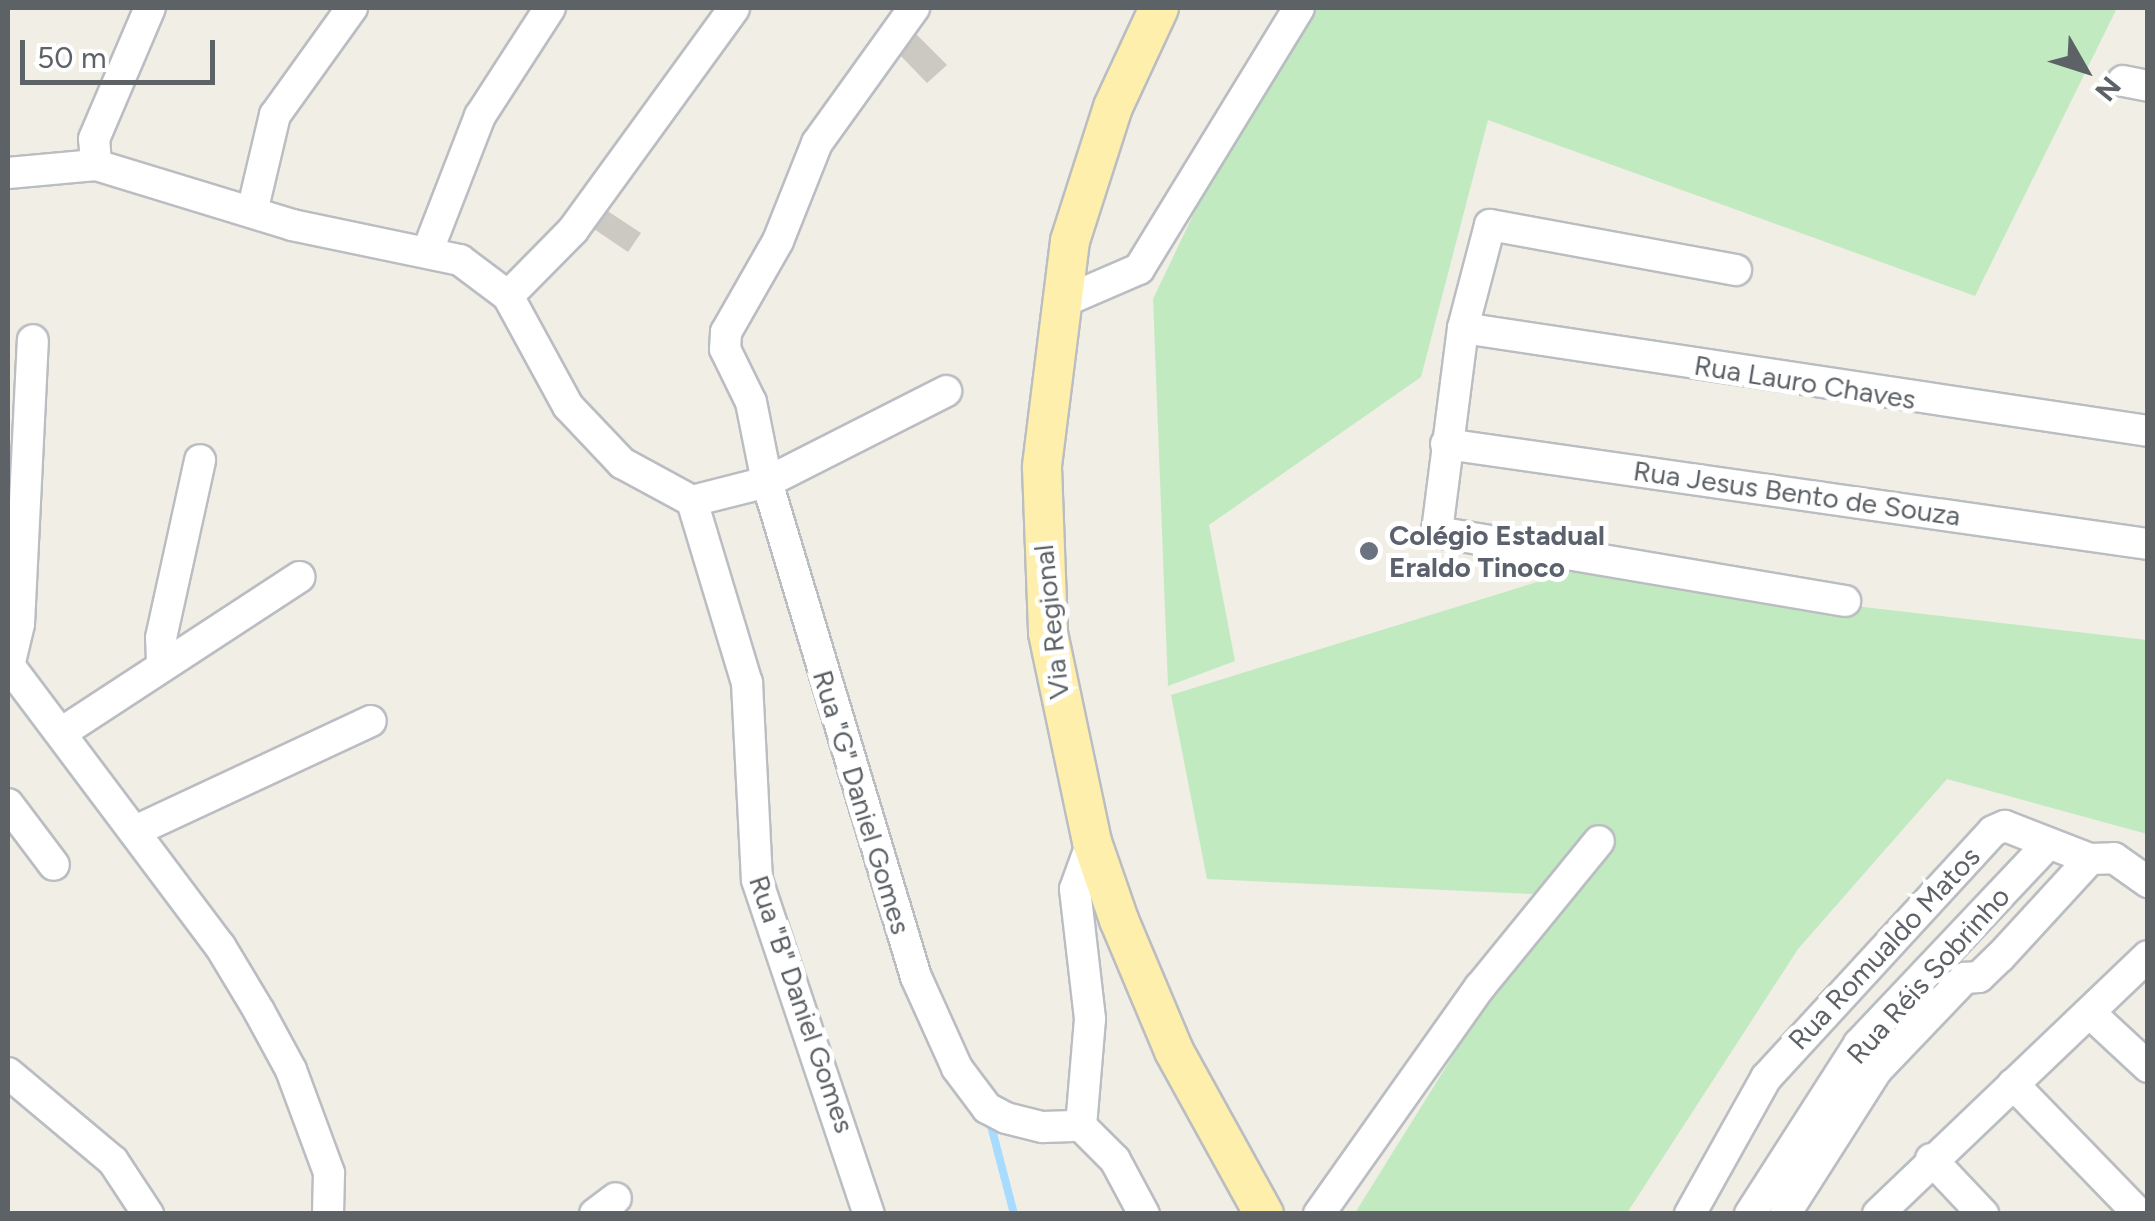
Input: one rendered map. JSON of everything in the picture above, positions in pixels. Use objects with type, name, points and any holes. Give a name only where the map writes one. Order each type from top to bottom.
[{"type":"main road","name":"Via Regional","points":[[1159,8],[1088,178],[1060,303],[1042,467],[1042,549],[1061,714],[1092,842],[1174,1051],[1264,1214]]},
{"type":"street","points":[[96,164],[94,139],[150,8]]},
{"type":"street","points":[[252,212],[274,115],[352,8]]},
{"type":"street","points":[[428,250],[480,116],[550,8]]},
{"type":"street","points":[[508,296],[573,230],[734,8]]},
{"type":"street","name":"Rua \"G\" Daniel Gomes","points":[[914,8],[817,143],[778,240],[726,332],[728,360],[751,402],[767,482],[916,977],[957,1068],[986,1108],[1024,1124],[1081,1126]]},
{"type":"street","points":[[1060,303],[1139,269],[1299,8]]},
{"type":"street","points":[[8,172],[96,164],[252,212],[460,260],[508,296],[568,406],[622,464],[692,501],[767,482],[946,392]]},
{"type":"street","points":[[1736,270],[1498,222],[1484,233],[1463,328],[1436,528],[1443,537],[1844,601]]},
{"type":"street","name":"Rua Lauro Chaves","points":[[1463,328],[2148,431]]},
{"type":"street","points":[[33,340],[19,624],[8,665],[220,946],[291,1070],[328,1173],[328,1214]]},
{"type":"street","name":"Rua Jesus Bento de Souza","points":[[1446,444],[2148,544]]},
{"type":"street","points":[[162,662],[161,638],[200,460]]},
{"type":"street","name":"Rua \"B\" Daniel Gomes","points":[[692,501],[747,683],[757,880],[870,1214]]},
{"type":"street","points":[[61,733],[162,662],[299,576]]},
{"type":"street","points":[[135,831],[371,721]]},
{"type":"street","points":[[8,804],[54,865]]},
{"type":"street","name":"Rua Romualdo Matos","points":[[1690,1214],[1766,1078],[1993,831],[2005,826],[2090,859],[2114,858],[2148,882]]},
{"type":"street","points":[[1319,1214],[1480,986],[1599,841]]},
{"type":"street","points":[[1092,842],[1075,889],[1090,1018],[1081,1126],[1115,1160],[1144,1214]]},
{"type":"street","name":"Rua Réis Sobrinho","points":[[1750,1214],[1859,1044],[2048,844]]},
{"type":"street","points":[[1785,1214],[1876,1071],[1965,978],[1980,977],[2090,859]]},
{"type":"street","points":[[1878,1214],[1931,1159],[2091,1014],[2148,956]]},
{"type":"street","points":[[2091,1014],[2148,1067]]},
{"type":"street","points":[[8,1073],[113,1161],[148,1214]]},
{"type":"street","points":[[2013,1084],[2140,1214]]},
{"type":"street","points":[[1931,1159],[1983,1214]]},
{"type":"green space","points":[[1300,8],[2117,8],[1975,296],[1488,120],[1421,377],[1209,525],[1235,661],[1168,686],[1153,299],[1279,35]]},
{"type":"green space","points":[[1589,566],[1846,605],[2147,640],[2147,834],[1947,779],[1798,949],[1627,1213],[1355,1213],[1553,895],[1207,879],[1171,695]]},
{"type":"building","points":[[915,33],[947,65],[927,83],[896,51]]},
{"type":"building","points":[[603,208],[641,233],[628,252],[591,227]]},
{"type":"waterway","points":[[989,1118],[1014,1214]]},
{"type":"place","name":"Colégio Estadual Eraldo Tinoco","points":[[1369,551]]}]
